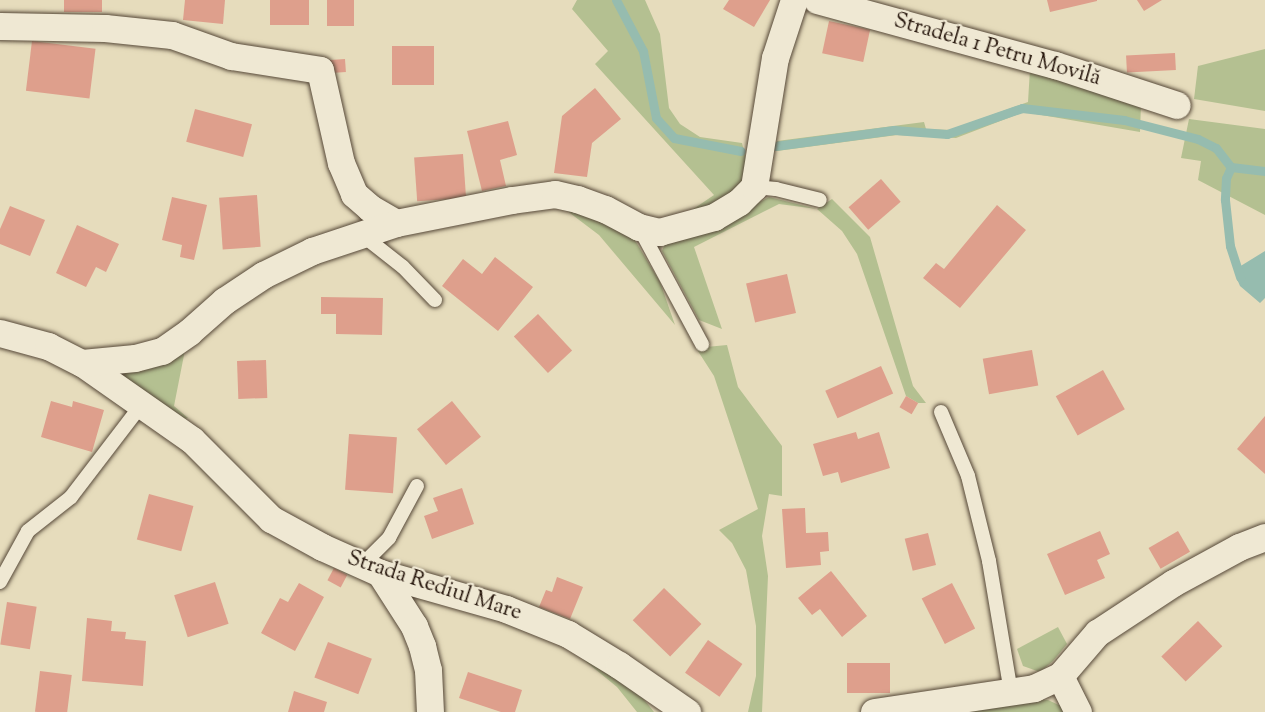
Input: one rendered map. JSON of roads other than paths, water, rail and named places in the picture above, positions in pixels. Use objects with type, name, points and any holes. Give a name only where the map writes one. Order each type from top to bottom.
[{"type":"street","points":[[82,363],[135,358],[162,351],[189,332],[224,301],[263,275],[312,251],[360,233],[396,223],[512,200],[555,194],[605,209],[639,227],[659,232],[714,217],[740,202],[754,187],[775,58],[794,0]]},
{"type":"street","name":"Stradela 1 Petru Movilă","points":[[817,0],[1055,65],[1177,105]]},
{"type":"street","points":[[0,26],[105,28],[172,35],[231,56],[320,70],[341,163],[354,194],[370,208],[396,223]]},
{"type":"street","name":"Strada Rediul Mare","points":[[0,333],[48,346],[82,363],[142,404],[192,440],[271,519],[371,569],[506,609],[568,634],[619,665],[682,711]]},
{"type":"street","points":[[874,712],[1034,688],[1060,676],[1097,633],[1173,583],[1239,547],[1265,537]]},
{"type":"street","points":[[371,569],[414,626],[428,670],[430,712]]},
{"type":"street","points":[[1060,676],[1078,712]]},
{"type":"lane","points":[[754,187],[785,190],[820,200]]},
{"type":"lane","points":[[639,227],[702,344]]},
{"type":"lane","points":[[360,233],[403,267],[435,300]]},
{"type":"lane","points":[[0,582],[28,531],[71,497],[142,404]]},
{"type":"lane","points":[[941,412],[968,476],[987,550],[1011,692]]},
{"type":"lane","points":[[371,569],[417,486]]},
{"type":"water","points":[[1265,251],[1265,298],[1260,303],[1240,286],[1237,279],[1244,275],[1239,267]]},
{"type":"waterway","points":[[616,0],[643,51],[656,118],[674,138],[741,151]]},
{"type":"waterway","points":[[775,146],[894,130],[947,134],[1022,108],[1124,120],[1198,139],[1216,148],[1231,167],[1265,171]]},
{"type":"waterway","points":[[1231,167],[1226,178],[1225,200],[1230,246],[1240,277]]}]
